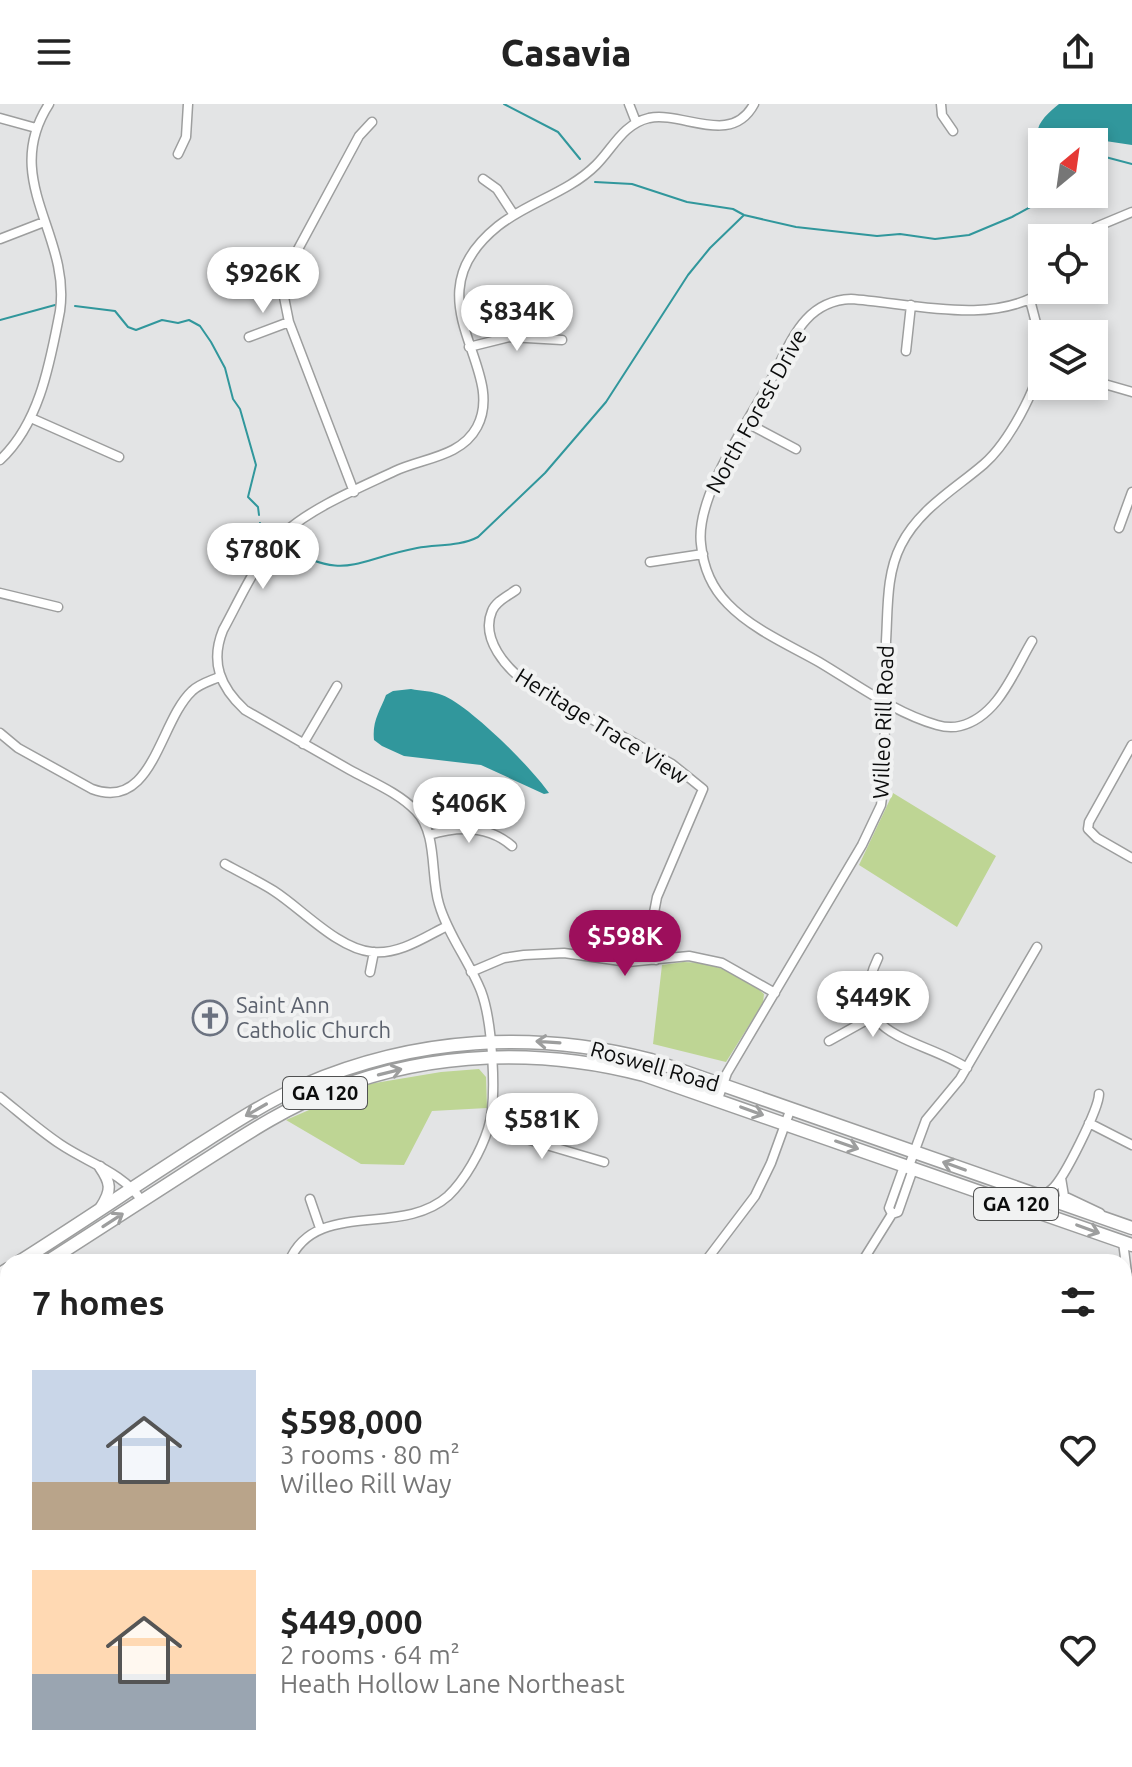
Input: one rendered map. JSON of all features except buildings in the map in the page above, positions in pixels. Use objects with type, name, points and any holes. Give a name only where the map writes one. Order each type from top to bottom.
[{"type":"highway","name":"Roswell Road","points":[[31,1254],[255,1110],[313,1081],[392,1055],[490,1041],[545,1042],[606,1049],[661,1063],[1132,1228]]},
{"type":"highway","name":"Roswell Road","points":[[59,1254],[253,1130],[332,1090],[413,1067],[491,1057],[547,1058],[617,1068],[718,1099],[1128,1243]]},
{"type":"main road","points":[[99,1210],[110,1193],[111,1185],[100,1167]]},
{"type":"street","points":[[0,460],[17,443],[31,418],[54,342],[62,296],[55,250],[29,173],[30,148],[36,128],[49,104]]},
{"type":"street","points":[[178,154],[186,137],[188,104]]},
{"type":"street","points":[[629,104],[636,122]]},
{"type":"street","points":[[294,1254],[301,1241],[320,1228],[407,1217],[431,1207],[457,1186],[489,1128],[493,1095],[490,1041],[484,1002],[447,926],[436,895],[429,835],[424,822],[411,806],[245,710],[228,693],[219,677],[217,652],[223,630],[270,547],[284,532],[304,517],[394,472],[451,452],[471,437],[480,421],[484,401],[460,313],[460,290],[481,243],[514,215],[583,176],[636,122],[661,117],[723,126],[743,118],[754,104]]},
{"type":"street","points":[[941,104],[942,115],[953,131]]},
{"type":"street","points":[[0,118],[36,128]]},
{"type":"street","points":[[354,492],[289,322],[284,297],[289,266],[359,136],[372,122]]},
{"type":"street","points":[[483,179],[497,189],[514,215]]},
{"type":"street","points":[[1103,224],[1132,212]]},
{"type":"street","points":[[0,239],[44,222]]},
{"type":"street","name":"North Forest Drive","points":[[1028,301],[983,310],[840,300],[816,309],[795,336],[747,423],[706,503],[700,529],[703,554],[713,585],[742,617],[884,700],[939,726],[956,727],[981,717],[997,701],[1032,641]]},
{"type":"street","points":[[906,351],[911,305]]},
{"type":"street","points":[[249,337],[289,322]]},
{"type":"street","points":[[469,347],[509,337],[562,340]]},
{"type":"street","points":[[1108,385],[1132,392]]},
{"type":"street","name":"Willeo Rill Road","points":[[718,1099],[727,1073],[878,814],[883,793],[889,588],[901,545],[927,511],[995,454],[1016,422],[1028,396]]},
{"type":"street","points":[[31,418],[119,457]]},
{"type":"street","points":[[747,423],[796,449]]},
{"type":"street","points":[[1119,528],[1132,492]]},
{"type":"street","points":[[650,562],[703,554]]},
{"type":"street","name":"Heritage Trace View","points":[[516,590],[497,603],[490,623],[496,648],[504,664],[527,683],[672,764],[703,789],[657,897],[652,923],[656,960]]},
{"type":"street","points":[[0,593],[58,607]]},
{"type":"street","points":[[0,733],[18,748],[92,789],[102,793],[121,793],[130,789],[143,775],[190,692],[219,677]]},
{"type":"street","points":[[303,744],[337,686]]},
{"type":"street","points":[[1132,745],[1088,829],[1097,838],[1132,858]]},
{"type":"street","points":[[429,835],[467,828],[494,834],[512,846]]},
{"type":"street","points":[[225,864],[274,891],[360,950],[374,952],[406,946],[447,926]]},
{"type":"street","points":[[867,1254],[892,1214],[898,1212],[912,1172],[909,1166],[913,1151],[931,1112],[967,1068],[1037,947]]},
{"type":"street","points":[[370,972],[374,952]]},
{"type":"street","points":[[471,972],[504,958],[539,954],[564,953],[628,962],[689,956],[714,960],[775,993]]},
{"type":"street","points":[[878,958],[869,977],[868,990],[874,1016],[895,1036],[940,1052],[967,1068]]},
{"type":"street","points":[[829,1041],[874,1016]]},
{"type":"street","points":[[1040,1196],[1051,1190],[1061,1178],[1097,1107],[1099,1094]]},
{"type":"street","points":[[0,1097],[60,1144],[133,1189],[142,1201]]},
{"type":"street","points":[[711,1254],[755,1196],[791,1108]]},
{"type":"street","points":[[1089,1123],[1132,1145]]},
{"type":"street","points":[[489,1128],[604,1162]]},
{"type":"street","points":[[1061,1178],[1064,1196],[1089,1206],[1114,1222]]},
{"type":"street","points":[[310,1199],[320,1228]]},
{"type":"green space","points":[[893,793],[996,856],[957,927],[859,865]]},
{"type":"green space","points":[[683,962],[726,970],[764,994],[763,1003],[726,1062],[653,1044],[662,965]]},
{"type":"green space","points":[[479,1069],[486,1077],[487,1108],[432,1111],[404,1165],[361,1164],[286,1120],[369,1084]]},
{"type":"water","points":[[1059,104],[1132,104],[1132,145],[1108,141],[1108,128],[1038,128]]},
{"type":"water","points":[[411,689],[442,695],[468,711],[515,754],[549,793],[544,794],[481,765],[404,756],[374,740],[375,722],[386,695]]},
{"type":"waterway","points":[[504,104],[558,132],[580,159]]},
{"type":"waterway","points":[[1108,158],[1132,164]]},
{"type":"waterway","points":[[595,182],[632,184],[687,202],[733,209],[744,215],[796,227],[877,236],[900,234],[935,239],[969,235],[1028,208]]},
{"type":"waterway","points":[[280,545],[321,563],[336,566],[362,563],[417,548],[456,544],[478,537],[545,473],[606,402],[688,275],[744,215]]},
{"type":"waterway","points":[[0,320],[55,305]]},
{"type":"waterway","points":[[75,306],[115,311],[128,327],[136,330],[162,320],[178,323],[189,320],[200,326],[225,368],[233,399],[240,409],[256,465],[248,497],[258,507],[259,515]]},
{"type":"waterway","points":[[260,523],[264,535]]},
{"type":"place","name":"Saint Ann Catholic Church","points":[[210,1018]]}]
